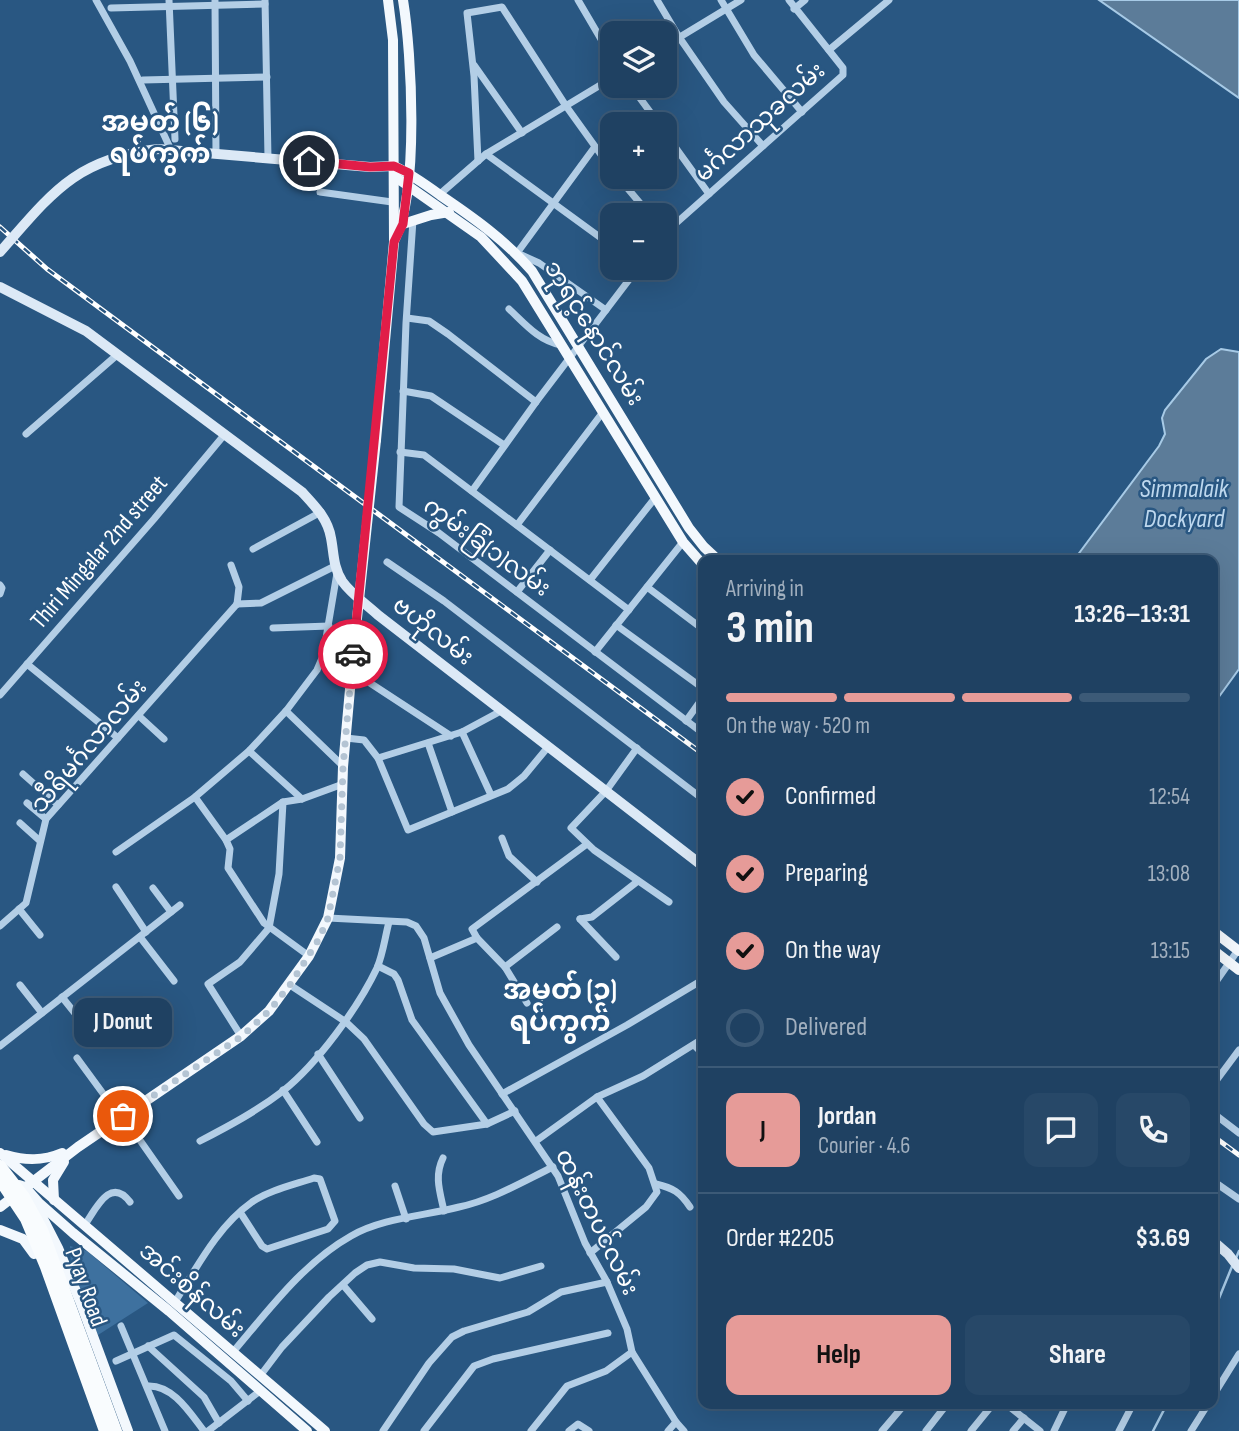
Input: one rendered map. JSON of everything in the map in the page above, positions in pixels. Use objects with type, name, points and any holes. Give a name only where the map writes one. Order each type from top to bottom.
[{"type":"highway","name":"Pyay Road","points":[[0,1166],[24,1197],[42,1230],[116,1431]]},
{"type":"highway","points":[[2,1189],[21,1208],[36,1243],[103,1431]]},
{"type":"main road","points":[[2,1189],[28,1184],[242,1036],[269,1011],[290,985],[309,956],[328,918],[340,858],[343,767],[394,242],[394,40],[388,0]]},
{"type":"main road","points":[[394,242],[408,222],[410,71],[403,0]]},
{"type":"main road","points":[[0,253],[43,204],[81,172],[127,153],[171,149],[394,171]]},
{"type":"main road","name":"ဘုရင့်နောင်လမ်း","points":[[394,171],[409,173],[486,226],[517,253],[532,271],[689,528],[713,555]]},
{"type":"main road","name":"ဘုရင့်နောင်လမ်း","points":[[394,171],[407,185],[481,237],[523,281],[683,542],[698,559]]},
{"type":"main road","points":[[408,222],[449,212]]},
{"type":"main road","points":[[0,287],[86,331],[302,492],[321,512],[331,537],[336,569]]},
{"type":"main road","points":[[0,296],[26,300]]},
{"type":"main road","points":[[601,409],[611,399]]},
{"type":"main road","points":[[628,453],[640,446]]},
{"type":"main road","points":[[657,500],[670,495]]},
{"type":"main road","name":"ဗဟိုလမ်း","points":[[336,569],[342,582],[378,615],[698,862]]},
{"type":"main road","points":[[1218,935],[1239,951]]},
{"type":"main road","points":[[1218,954],[1234,966]]},
{"type":"main road","points":[[0,1154],[40,1159],[78,1147]]},
{"type":"main road","points":[[54,1200],[52,1190],[55,1173],[78,1147]]},
{"type":"main road","points":[[0,1154],[28,1184],[39,1203],[73,1233],[58,1248]]},
{"type":"main road","points":[[2,1189],[28,1184]]},
{"type":"main road","name":"အင်းစိန်လမ်း","points":[[28,1184],[54,1200],[325,1431]]},
{"type":"main road","name":"Pyay Road","points":[[28,1184],[87,1319],[128,1431]]},
{"type":"main road","points":[[0,1207],[2,1189]]},
{"type":"main road","points":[[2,1189],[34,1254],[103,1431]]},
{"type":"main road","points":[[0,1230],[23,1239],[34,1254]]},
{"type":"main road","name":"အင်းစိန်လမ်း","points":[[73,1233],[169,1311],[299,1429]]},
{"type":"main road","points":[[1218,1245],[1239,1267]]},
{"type":"main road","points":[[63,1331],[87,1319]]},
{"type":"street","points":[[96,0],[130,61],[171,149]]},
{"type":"street","points":[[578,0],[600,38]]},
{"type":"street","points":[[657,0],[724,102],[763,146]]},
{"type":"street","points":[[721,0],[754,55],[802,112]]},
{"type":"street","points":[[679,37],[741,0]]},
{"type":"street","name":"မင်္ဂလာသုခလမ်း","points":[[677,222],[843,75],[843,68],[789,0]]},
{"type":"street","points":[[794,9],[805,0]]},
{"type":"street","points":[[829,50],[889,0]]},
{"type":"street","points":[[215,2],[216,154]]},
{"type":"street","points":[[111,8],[170,3],[265,2],[268,158]]},
{"type":"street","points":[[170,3],[175,139]]},
{"type":"street","points":[[478,160],[467,13],[502,7],[600,155]]},
{"type":"street","points":[[472,63],[522,133]]},
{"type":"street","points":[[143,80],[267,77]]},
{"type":"street","points":[[440,194],[486,154],[600,85]]},
{"type":"street","points":[[594,148],[517,253],[539,263],[606,310]]},
{"type":"street","points":[[677,150],[709,194]]},
{"type":"street","points":[[486,154],[600,237]]},
{"type":"street","points":[[628,189],[640,203]]},
{"type":"street","points":[[320,192],[393,202]]},
{"type":"street","points":[[408,222],[407,318],[400,452],[424,455],[629,610]]},
{"type":"street","points":[[472,491],[629,280]]},
{"type":"street","points":[[509,309],[535,334],[550,343],[562,345]]},
{"type":"street","points":[[407,318],[429,321],[536,402]]},
{"type":"street","points":[[26,434],[117,355]]},
{"type":"street","points":[[403,391],[431,396],[504,445]]},
{"type":"street","points":[[517,525],[601,409]]},
{"type":"street","name":"Thiri Mingalar 2nd street","points":[[0,695],[225,434]]},
{"type":"street","name":"ကွမ်းခြံ(၁)လမ်း","points":[[400,452],[399,507],[517,592],[698,730]]},
{"type":"street","points":[[590,580],[657,500]]},
{"type":"street","points":[[253,549],[321,512]]},
{"type":"street","points":[[595,652],[683,542]]},
{"type":"street","points":[[517,592],[550,550]]},
{"type":"street","points":[[387,562],[398,567],[698,795]]},
{"type":"street","points":[[231,565],[239,587],[237,604],[261,603],[336,569]]},
{"type":"street","points":[[116,852],[195,797],[249,751],[286,711],[317,670],[324,652],[336,569]]},
{"type":"street","points":[[0,585],[0,594]]},
{"type":"street","points":[[647,587],[698,625]]},
{"type":"street","name":"သီရိမင်္ဂလာလမ်း","points":[[0,926],[27,900],[46,819],[237,604]]},
{"type":"street","points":[[616,625],[698,685]]},
{"type":"street","points":[[273,628],[329,626]]},
{"type":"street","points":[[27,664],[118,738]]},
{"type":"street","points":[[370,683],[452,736]]},
{"type":"street","points":[[686,721],[698,704]]},
{"type":"street","points":[[286,711],[343,767]]},
{"type":"street","points":[[378,758],[452,736],[500,711]]},
{"type":"street","points":[[139,716],[164,739]]},
{"type":"street","points":[[462,732],[491,795]]},
{"type":"street","points":[[346,738],[364,740],[378,758],[407,830],[508,789],[524,776],[548,747]]},
{"type":"street","points":[[428,743],[452,812]]},
{"type":"street","points":[[637,748],[606,792],[571,828],[587,844],[668,902]]},
{"type":"street","points":[[249,751],[302,799]]},
{"type":"street","points":[[23,774],[58,805]]},
{"type":"street","points":[[226,840],[283,802],[302,799],[343,783]]},
{"type":"street","points":[[195,797],[226,840],[230,849],[228,868],[269,928],[309,956]]},
{"type":"street","points":[[242,1036],[208,984],[240,962],[269,928],[279,874],[283,802]]},
{"type":"street","points":[[27,803],[46,819]]},
{"type":"street","points":[[20,823],[40,841]]},
{"type":"street","points":[[502,838],[509,856],[537,882]]},
{"type":"street","points":[[527,1003],[505,967],[477,938],[472,929],[587,844]]},
{"type":"street","points":[[616,957],[580,919],[592,917],[638,881]]},
{"type":"street","points":[[116,887],[174,981]]},
{"type":"street","points":[[153,888],[171,912]]},
{"type":"street","points":[[0,1046],[180,905]]},
{"type":"street","points":[[19,909],[40,935]]},
{"type":"street","name":"ထန်းတပင်လမ်း","points":[[328,918],[407,922],[416,926],[424,938],[440,993],[469,1045],[553,1167],[590,1253],[607,1282],[627,1329],[632,1352],[684,1431]]},
{"type":"street","points":[[201,1141],[256,1110],[284,1090],[346,1022],[378,966],[389,922]]},
{"type":"street","points":[[505,967],[557,926]]},
{"type":"street","points":[[430,958],[477,938]]},
{"type":"street","points":[[1218,981],[1234,966],[1239,951]]},
{"type":"street","points":[[378,966],[398,980],[412,1020],[487,1124]]},
{"type":"street","points":[[502,1094],[627,1026],[698,983]]},
{"type":"street","points":[[20,985],[42,1013]]},
{"type":"street","points":[[290,985],[346,1022],[364,1039],[428,1129],[433,1132],[487,1124],[515,1111]]},
{"type":"street","points":[[62,997],[89,1031]]},
{"type":"street","points":[[536,1141],[597,1097],[643,1076],[698,1042]]},
{"type":"street","points":[[694,1045],[698,1049]]},
{"type":"street","points":[[1218,1078],[1239,1049]]},
{"type":"street","points":[[317,1054],[360,1118]]},
{"type":"street","points":[[77,1058],[179,1196]]},
{"type":"street","points":[[284,1090],[317,1142]]},
{"type":"street","points":[[590,1253],[646,1207],[657,1192],[649,1168],[597,1097]]},
{"type":"street","points":[[1218,1117],[1239,1133]]},
{"type":"street","points":[[443,1158],[437,1171],[437,1182],[444,1210]]},
{"type":"street","points":[[233,1352],[283,1292],[349,1236],[373,1226],[502,1193],[553,1167]]},
{"type":"street","points":[[175,1302],[203,1256],[228,1224],[240,1212],[269,1193],[314,1178],[320,1179],[335,1221],[328,1228],[267,1249],[262,1246],[240,1212]]},
{"type":"street","points":[[656,1184],[671,1187],[681,1194],[690,1207]]},
{"type":"street","points":[[1218,1184],[1239,1199]]},
{"type":"street","points":[[395,1186],[406,1219]]},
{"type":"street","points":[[84,1226],[111,1192],[124,1194],[130,1202]]},
{"type":"street","points":[[260,1376],[282,1347],[355,1273],[368,1265],[380,1262],[414,1268],[454,1269],[500,1278],[541,1266]]},
{"type":"street","points":[[383,1431],[429,1363],[452,1337],[528,1312],[561,1292],[607,1282]]},
{"type":"street","points":[[343,1285],[373,1319]]},
{"type":"street","points":[[121,1325],[165,1431]]},
{"type":"street","points":[[424,1431],[474,1366],[493,1359],[608,1333]]},
{"type":"street","points":[[116,1360],[167,1337],[176,1336],[231,1381],[248,1401]]},
{"type":"street","points":[[148,1346],[204,1397],[219,1423]]},
{"type":"street","points":[[531,1431],[567,1386],[606,1371],[632,1352]]},
{"type":"street","points":[[1218,1388],[1239,1354]]},
{"type":"street","points":[[148,1386],[169,1391],[206,1431],[260,1391]]},
{"type":"street","points":[[882,1431],[901,1409]]},
{"type":"street","points":[[926,1431],[943,1409]]},
{"type":"street","points":[[971,1431],[989,1409]]},
{"type":"street","points":[[1012,1409],[1040,1431]]},
{"type":"street","points":[[1054,1431],[1065,1409]]},
{"type":"street","points":[[1119,1431],[1130,1409]]},
{"type":"street","points":[[1191,1431],[1205,1409]]},
{"type":"street","points":[[1013,1431],[1024,1418]]},
{"type":"street","points":[[668,1431],[676,1422]]},
{"type":"street","points":[[569,1431],[578,1424],[589,1431]]},
{"type":"shaded area","points":[[70,1246],[87,1251],[148,1303],[98,1335],[71,1268]]},
{"type":"water","points":[[1099,0],[1239,0],[1239,98]]},
{"type":"water","name":"Simmalaik Dockyard","points":[[1221,349],[1239,352],[1239,669],[1218,698],[1218,555],[1078,555],[1159,446],[1165,434],[1162,418],[1165,410],[1206,359]]},
{"type":"waterway","points":[[1236,1258],[1239,1251]]},
{"type":"waterway","points":[[1218,1301],[1233,1264]]},
{"type":"waterway","points":[[1153,1431],[1164,1409]]},
{"type":"railway","points":[[0,227],[47,269],[698,751]]},
{"type":"railway","points":[[1218,1140],[1239,1155]]},
{"type":"way so far","points":[[123,1116],[242,1036],[269,1011],[290,985],[319,939],[328,918],[340,858],[343,767],[353,654]]},
{"type":"place","name":"J Donut","points":[[123,1116]]},
{"type":"district","name":"အမှတ် (၆) ရပ်ကွက်","points":[[160,138]]},
{"type":"district","name":"အမှတ် (၃) ရပ်ကွက်","points":[[560,1006]]},
{"type":"route","points":[[309,161],[370,167],[394,166],[409,173],[403,224],[394,242],[353,654]]}]
